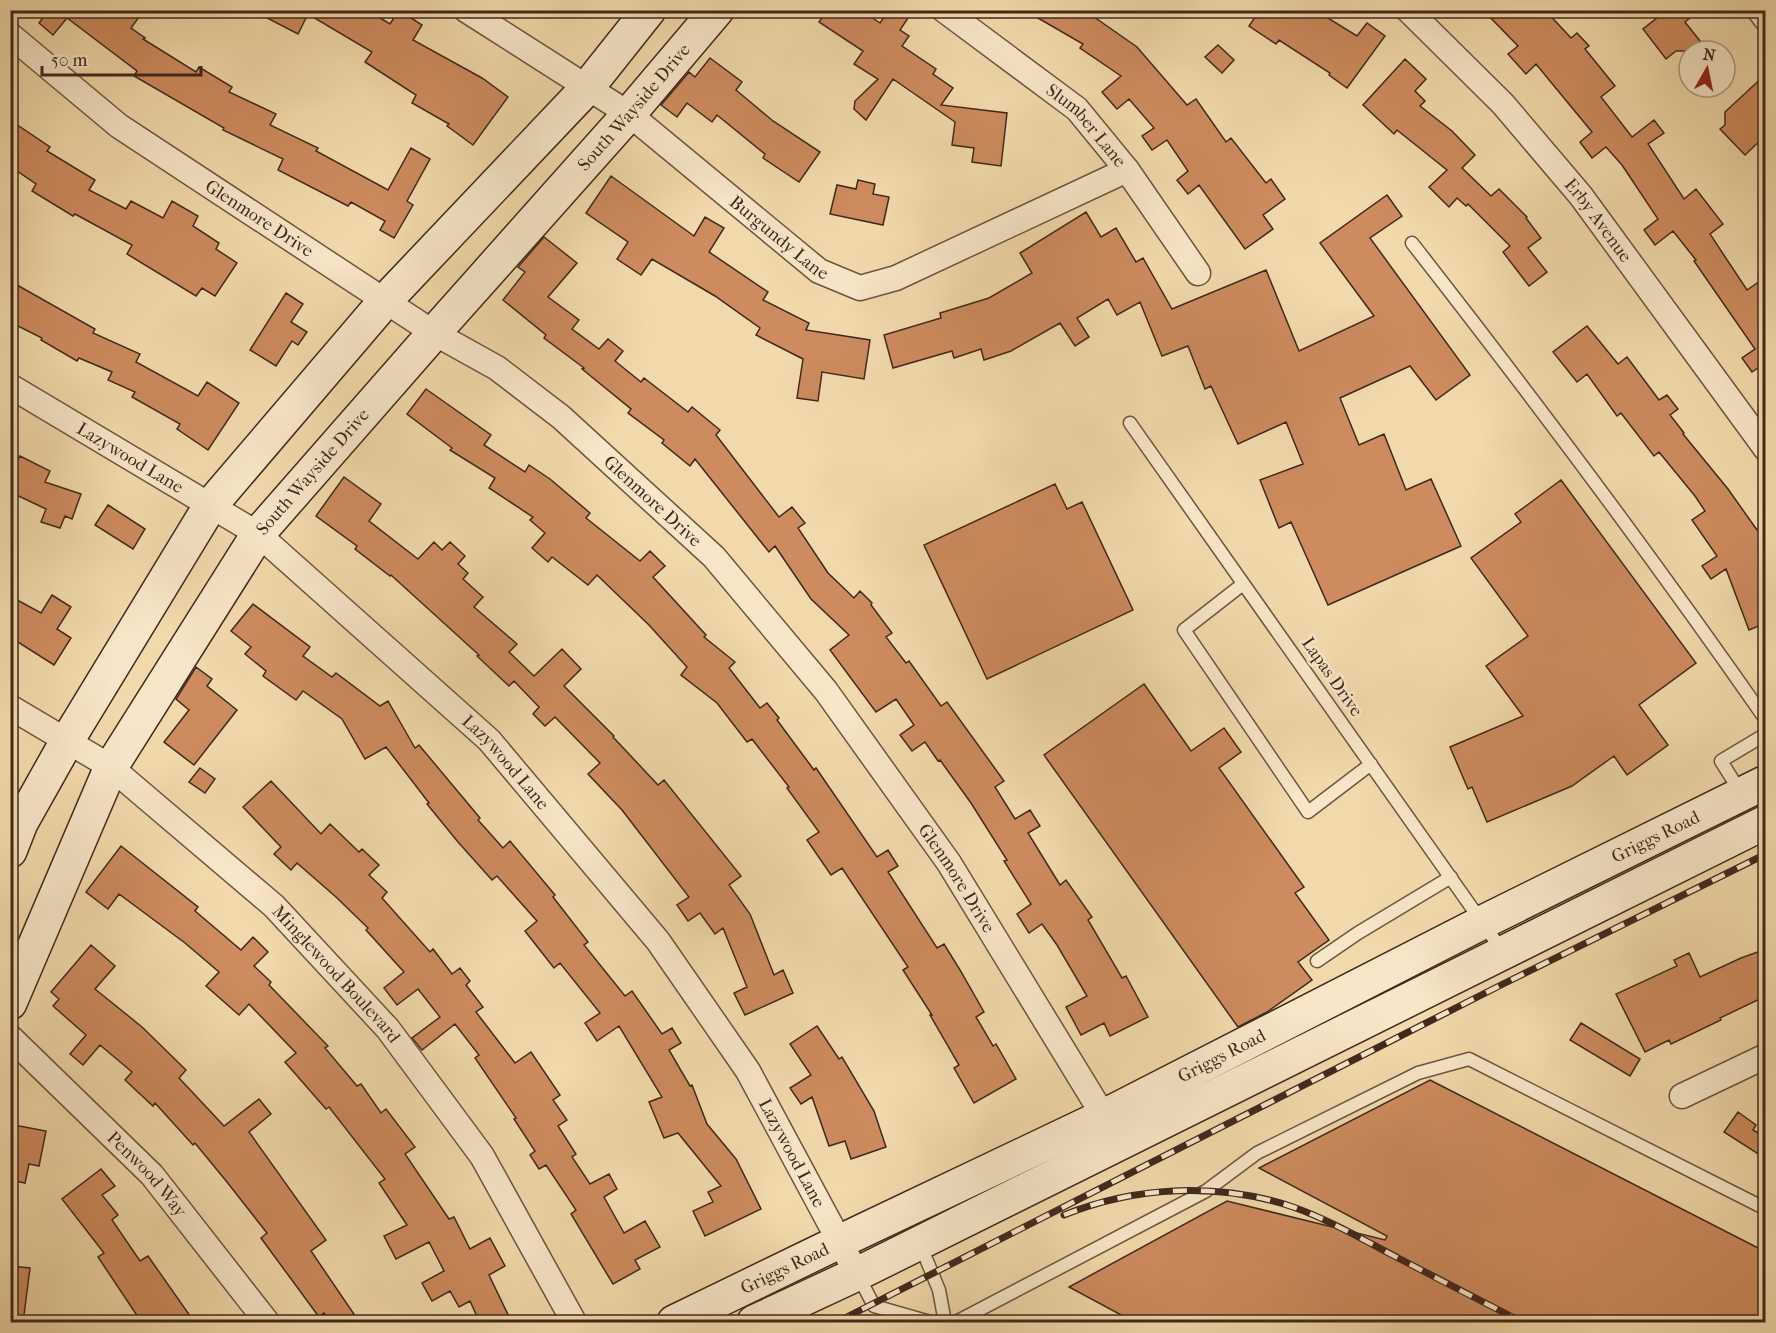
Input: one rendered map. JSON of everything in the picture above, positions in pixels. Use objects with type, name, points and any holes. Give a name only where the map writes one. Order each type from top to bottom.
[{"type":"main road","points":[[10,851],[21,823],[67,741],[210,506],[386,301],[587,88],[649,10]]},
{"type":"main road","name":"South Wayside Drive","points":[[10,1003],[111,767],[258,534],[629,114],[717,10]]},
{"type":"main road","name":"Griggs Road","points":[[754,1323],[918,1242],[1112,1130],[1483,922],[1753,788]]},
{"type":"main road","name":"Griggs Road","points":[[674,1323],[841,1241],[1112,1130],[1504,952],[1766,822]]},
{"type":"street","name":"Burgundy Lane","points":[[466,10],[629,114],[819,271],[860,288],[896,278],[1127,170]]},
{"type":"street","name":"Slumber Lane","points":[[944,10],[1077,109],[1127,170],[1198,273]]},
{"type":"street","name":"Erby Avenue","points":[[1407,10],[1503,104],[1581,196],[1766,449]]},
{"type":"street","points":[[1759,10],[1766,19]]},
{"type":"street","name":"Glenmore Drive","points":[[10,35],[119,126],[434,333],[497,368],[561,417],[714,557],[825,691],[949,863],[1112,1130]]},
{"type":"street","name":"Lazywood Lane","points":[[10,386],[258,534],[489,740],[658,941],[748,1071],[857,1274]]},
{"type":"street","name":"Minglewood Boulevard","points":[[10,707],[111,767],[274,906],[388,1029],[482,1156],[574,1323]]},
{"type":"street","name":"Penwood Way","points":[[10,1037],[152,1175],[267,1323]]},
{"type":"street","points":[[1682,1096],[1766,1056]]},
{"type":"lane","points":[[1412,243],[1574,455],[1766,720]]},
{"type":"lane","name":"Lapas Drive","points":[[1130,423],[1504,952]]},
{"type":"lane","points":[[1243,584],[1184,630],[1308,812],[1371,764]]},
{"type":"lane","points":[[1753,788],[1721,761],[1766,734]]},
{"type":"lane","points":[[1317,962],[1358,933],[1451,877]]},
{"type":"lane","points":[[956,1323],[1206,1191],[1257,1153],[1418,1073],[1469,1059],[1766,1209]]},
{"type":"lane","points":[[918,1242],[939,1290],[945,1323]]},
{"type":"lane","points":[[857,1274],[874,1306],[930,1323]]},
{"type":"building","points":[[49,10],[144,10],[131,28],[145,38],[143,39],[196,72],[199,67],[232,87],[229,92],[276,114],[270,125],[318,148],[316,151],[388,190],[411,148],[430,159],[407,201],[413,205],[394,238],[380,230],[385,221],[351,202],[348,206],[278,170],[283,159],[223,130],[224,128],[134,76],[137,71],[67,18],[53,35],[39,23]]},
{"type":"building","points":[[252,10],[367,10],[390,24],[399,10],[422,25],[413,40],[482,78],[508,97],[473,145],[447,126],[449,124],[412,103],[416,95],[365,62],[372,52],[308,14],[298,34]]},
{"type":"building","points":[[827,10],[861,10],[880,23],[889,10],[896,10],[908,18],[900,30],[909,36],[902,46],[936,69],[933,74],[953,88],[941,105],[1007,113],[1001,166],[972,162],[974,148],[952,145],[955,122],[893,79],[866,120],[854,109],[855,101],[878,79],[854,64],[863,51],[819,22]]},
{"type":"building","points":[[1024,10],[1084,10],[1137,47],[1187,105],[1196,99],[1226,142],[1231,138],[1266,183],[1271,179],[1285,199],[1263,215],[1273,229],[1245,249],[1199,185],[1188,194],[1177,180],[1188,171],[1167,140],[1152,150],[1142,136],[1154,128],[1129,99],[1117,109],[1102,92],[1121,76],[1080,48],[1083,44]]},
{"type":"building","points":[[1260,10],[1315,10],[1357,36],[1367,23],[1385,36],[1347,88],[1329,75],[1330,73],[1279,40],[1276,44],[1249,26]]},
{"type":"building","points":[[1483,10],[1545,10],[1571,38],[1577,33],[1589,46],[1585,49],[1615,86],[1601,97],[1632,137],[1654,120],[1664,133],[1648,144],[1684,199],[1696,189],[1723,224],[1710,234],[1747,290],[1766,277],[1766,364],[1752,372],[1742,358],[1755,349],[1694,261],[1696,260],[1673,231],[1655,245],[1644,230],[1658,219],[1622,165],[1606,147],[1592,158],[1580,142],[1592,132],[1536,64],[1526,74],[1508,54],[1518,46]]},
{"type":"building","points":[[1667,10],[1700,10],[1685,22],[1698,39],[1677,39],[1677,51],[1666,59],[1643,29]]},
{"type":"building","points":[[1218,45],[1234,60],[1222,73],[1205,57]]},
{"type":"building","points":[[710,58],[742,82],[736,90],[773,121],[820,152],[799,182],[763,158],[765,154],[717,115],[712,122],[687,103],[677,117],[661,105],[689,72],[695,77]]},
{"type":"building","points":[[1405,59],[1426,79],[1415,91],[1425,101],[1420,106],[1452,131],[1475,155],[1462,168],[1491,196],[1499,189],[1527,217],[1541,238],[1528,248],[1547,272],[1529,286],[1503,252],[1510,246],[1468,204],[1466,206],[1457,198],[1449,207],[1429,187],[1447,170],[1397,130],[1394,134],[1363,105]]},
{"type":"building","points":[[1766,74],[1766,135],[1745,155],[1720,129],[1725,125],[1725,112]]},
{"type":"building","points":[[10,120],[50,147],[47,151],[95,180],[89,190],[126,209],[131,201],[163,218],[172,201],[198,216],[193,226],[219,243],[216,249],[237,263],[215,296],[202,288],[196,296],[127,254],[132,245],[75,214],[73,216],[32,191],[36,184],[10,166]]},
{"type":"building","points":[[611,176],[694,236],[705,217],[724,228],[709,252],[768,292],[763,300],[809,323],[806,330],[870,340],[864,379],[822,372],[818,401],[797,398],[803,359],[756,335],[760,328],[715,296],[652,259],[641,275],[617,259],[628,242],[586,213]]},
{"type":"building","points":[[858,180],[875,184],[873,194],[889,197],[883,225],[830,214],[837,185],[856,189]]},
{"type":"building","points":[[1387,195],[1402,216],[1370,238],[1470,375],[1436,400],[1410,366],[1340,398],[1359,445],[1384,434],[1406,490],[1431,479],[1461,546],[1328,605],[1291,522],[1279,528],[1260,480],[1303,464],[1286,422],[1238,444],[1211,386],[1205,389],[1188,346],[1162,356],[1140,302],[1117,315],[1108,299],[1077,318],[1089,337],[1075,346],[1060,323],[1011,351],[984,360],[981,349],[954,358],[952,351],[893,368],[884,335],[941,318],[940,313],[989,298],[1032,273],[1020,253],[1086,212],[1101,237],[1116,228],[1136,262],[1143,258],[1172,309],[1266,270],[1299,351],[1374,316],[1320,243]]},
{"type":"building","points":[[544,237],[577,263],[548,297],[579,320],[572,329],[599,349],[608,339],[623,351],[615,361],[641,382],[644,378],[688,412],[692,407],[720,430],[716,435],[779,517],[792,507],[805,523],[798,528],[828,573],[854,598],[860,591],[872,603],[871,605],[892,633],[886,637],[906,663],[909,661],[941,706],[947,702],[1004,781],[995,787],[1015,819],[1030,810],[1040,826],[1028,833],[1060,885],[1066,880],[1092,917],[1088,920],[1122,978],[1126,976],[1148,1017],[1110,1036],[1104,1023],[1081,1035],[1066,1007],[1087,996],[1042,924],[1029,933],[1017,914],[1031,904],[1004,861],[1007,860],[971,803],[925,742],[912,751],[900,735],[914,725],[896,699],[876,712],[830,650],[849,635],[811,599],[775,546],[769,552],[695,459],[690,466],[662,443],[664,440],[628,413],[631,409],[582,369],[584,368],[544,338],[546,335],[503,300],[525,272],[518,267]]},
{"type":"building","points":[[10,281],[95,329],[93,333],[140,354],[136,362],[198,396],[207,382],[239,403],[208,450],[177,429],[180,424],[132,397],[135,392],[108,380],[112,372],[79,358],[77,361],[41,340],[42,338],[10,322]]},
{"type":"building","points":[[286,293],[303,304],[291,322],[307,332],[298,345],[292,341],[276,366],[250,350]]},
{"type":"building","points":[[1587,326],[1618,364],[1627,357],[1659,400],[1667,395],[1678,409],[1670,415],[1683,434],[1728,489],[1757,530],[1766,525],[1766,623],[1749,630],[1726,569],[1711,579],[1702,566],[1717,556],[1692,520],[1705,511],[1695,496],[1659,452],[1654,456],[1621,413],[1617,416],[1587,374],[1577,382],[1553,352]]},
{"type":"building","points":[[426,389],[491,435],[484,445],[525,472],[529,465],[550,479],[590,513],[586,518],[640,561],[650,551],[665,566],[653,577],[706,635],[704,637],[735,662],[729,668],[760,708],[767,703],[779,718],[777,720],[814,770],[816,768],[877,857],[888,850],[898,866],[888,872],[937,948],[944,944],[984,1012],[976,1017],[993,1046],[996,1044],[1016,1079],[974,1103],[954,1068],[959,1065],[930,1015],[932,1015],[903,970],[908,967],[842,868],[831,875],[807,840],[819,832],[787,788],[789,787],[752,739],[747,742],[717,703],[681,675],[687,667],[649,625],[597,575],[588,585],[552,557],[548,562],[532,548],[545,533],[530,520],[533,517],[489,488],[495,478],[450,450],[452,448],[407,414]]},
{"type":"building","points":[[20,456],[50,471],[45,482],[81,494],[72,519],[65,516],[60,528],[41,522],[46,509],[10,492],[10,476]]},
{"type":"building","points":[[344,477],[381,504],[369,521],[418,559],[434,542],[442,550],[450,542],[465,556],[458,564],[468,573],[463,579],[483,597],[474,607],[517,644],[509,652],[534,676],[562,649],[581,669],[564,686],[614,736],[658,785],[664,780],[741,876],[729,885],[750,914],[774,975],[783,970],[793,993],[745,1015],[734,993],[747,987],[723,928],[715,934],[700,913],[688,921],[677,905],[689,897],[622,810],[588,774],[600,763],[555,717],[545,726],[533,714],[539,707],[514,681],[509,686],[477,656],[479,655],[391,575],[355,549],[357,546],[316,516]]},
{"type":"building","points":[[1561,480],[1696,663],[1639,705],[1668,745],[1627,775],[1614,756],[1572,786],[1487,822],[1472,787],[1468,789],[1450,747],[1523,716],[1486,666],[1528,636],[1471,558],[1521,522],[1515,514]]},
{"type":"building","points":[[1055,484],[1067,509],[1082,502],[1133,610],[987,679],[924,545]]},
{"type":"building","points":[[108,505],[145,529],[133,549],[95,525]]},
{"type":"building","points":[[52,595],[71,607],[57,629],[71,638],[54,665],[10,637],[10,596],[41,613]]},
{"type":"building","points":[[253,604],[310,647],[303,656],[332,677],[336,673],[380,706],[388,701],[415,748],[419,745],[503,848],[510,841],[555,895],[553,897],[588,942],[584,945],[625,996],[632,991],[662,1034],[672,1028],[681,1043],[669,1050],[690,1086],[692,1085],[707,1124],[736,1159],[761,1209],[705,1236],[693,1211],[713,1202],[708,1192],[721,1186],[678,1133],[664,1138],[649,1102],[662,1097],[619,1026],[597,1041],[585,1023],[600,1013],[560,963],[554,968],[525,931],[537,921],[497,876],[492,880],[458,842],[386,747],[365,759],[342,719],[303,691],[296,700],[263,676],[266,671],[245,654],[251,647],[231,631]]},
{"type":"building","points":[[196,667],[212,679],[207,686],[237,710],[194,765],[164,742],[189,710],[176,699]]},
{"type":"building","points":[[1144,684],[1191,751],[1224,728],[1241,752],[1219,768],[1304,887],[1295,893],[1329,940],[1298,962],[1312,980],[1267,1012],[1238,1027],[1044,755]]},
{"type":"building","points":[[200,768],[215,779],[205,793],[189,782]]},
{"type":"building","points":[[271,781],[321,834],[330,824],[359,852],[362,849],[379,865],[369,875],[387,892],[382,898],[430,952],[433,949],[452,974],[460,968],[470,981],[466,985],[483,1007],[476,1012],[515,1063],[531,1052],[560,1095],[553,1100],[567,1120],[558,1126],[576,1154],[572,1157],[590,1184],[609,1174],[617,1189],[604,1197],[624,1233],[645,1221],[660,1247],[635,1260],[640,1269],[613,1284],[571,1214],[576,1210],[546,1165],[539,1169],[530,1155],[535,1151],[514,1119],[516,1118],[475,1058],[479,1055],[455,1024],[422,1050],[412,1038],[440,1017],[418,989],[397,1005],[384,988],[404,972],[366,930],[368,928],[336,897],[297,863],[291,870],[274,854],[281,847],[243,807]]},
{"type":"building","points":[[121,846],[198,907],[195,911],[241,950],[253,937],[268,952],[254,966],[271,982],[269,985],[328,1046],[325,1048],[357,1086],[361,1084],[381,1113],[386,1109],[415,1147],[405,1154],[449,1219],[454,1217],[470,1249],[490,1238],[505,1266],[489,1275],[512,1323],[480,1323],[470,1301],[459,1307],[450,1291],[432,1301],[422,1283],[444,1271],[429,1242],[396,1259],[384,1236],[407,1225],[379,1183],[385,1179],[329,1107],[326,1109],[285,1062],[296,1053],[249,1004],[239,1015],[206,986],[219,972],[185,943],[119,894],[108,909],[86,892]]},
{"type":"building","points":[[91,945],[115,966],[95,989],[142,1027],[186,1070],[179,1078],[224,1126],[259,1099],[271,1114],[249,1132],[326,1240],[311,1251],[360,1323],[329,1323],[324,1313],[319,1317],[261,1238],[267,1233],[227,1182],[195,1143],[193,1145],[155,1103],[153,1106],[125,1080],[132,1072],[100,1045],[83,1065],[70,1054],[86,1035],[53,1006],[59,999],[51,992]]},
{"type":"building","points":[[1766,949],[1766,996],[1671,1044],[1669,1040],[1645,1052],[1616,994],[1677,966],[1674,960],[1689,953],[1700,977]]},
{"type":"building","points":[[1581,1023],[1640,1059],[1630,1076],[1570,1040]]},
{"type":"building","points":[[817,1026],[839,1059],[842,1057],[874,1111],[886,1147],[851,1159],[845,1141],[829,1146],[812,1097],[801,1104],[790,1088],[811,1075],[790,1044]]},
{"type":"building","points":[[1430,1080],[1766,1252],[1766,1323],[1136,1323],[1069,1287],[1227,1201],[1385,1240],[1387,1236],[1259,1168]]},
{"type":"building","points":[[1738,1112],[1756,1125],[1753,1130],[1766,1138],[1766,1159],[1724,1132]]},
{"type":"building","points":[[14,1125],[46,1131],[39,1166],[29,1164],[25,1183],[10,1180],[10,1145]]},
{"type":"building","points":[[101,1169],[115,1186],[102,1195],[118,1215],[112,1220],[140,1261],[148,1256],[195,1323],[142,1323],[98,1257],[104,1253],[62,1199]]},
{"type":"building","points":[[10,1266],[30,1268],[23,1323],[10,1323]]},
{"type":"railway","points":[[837,1322],[1499,986],[1766,854]]},
{"type":"railway","points":[[1064,1215],[1091,1205],[1149,1193],[1207,1191],[1265,1199],[1307,1212],[1334,1224],[1522,1322]]}]
